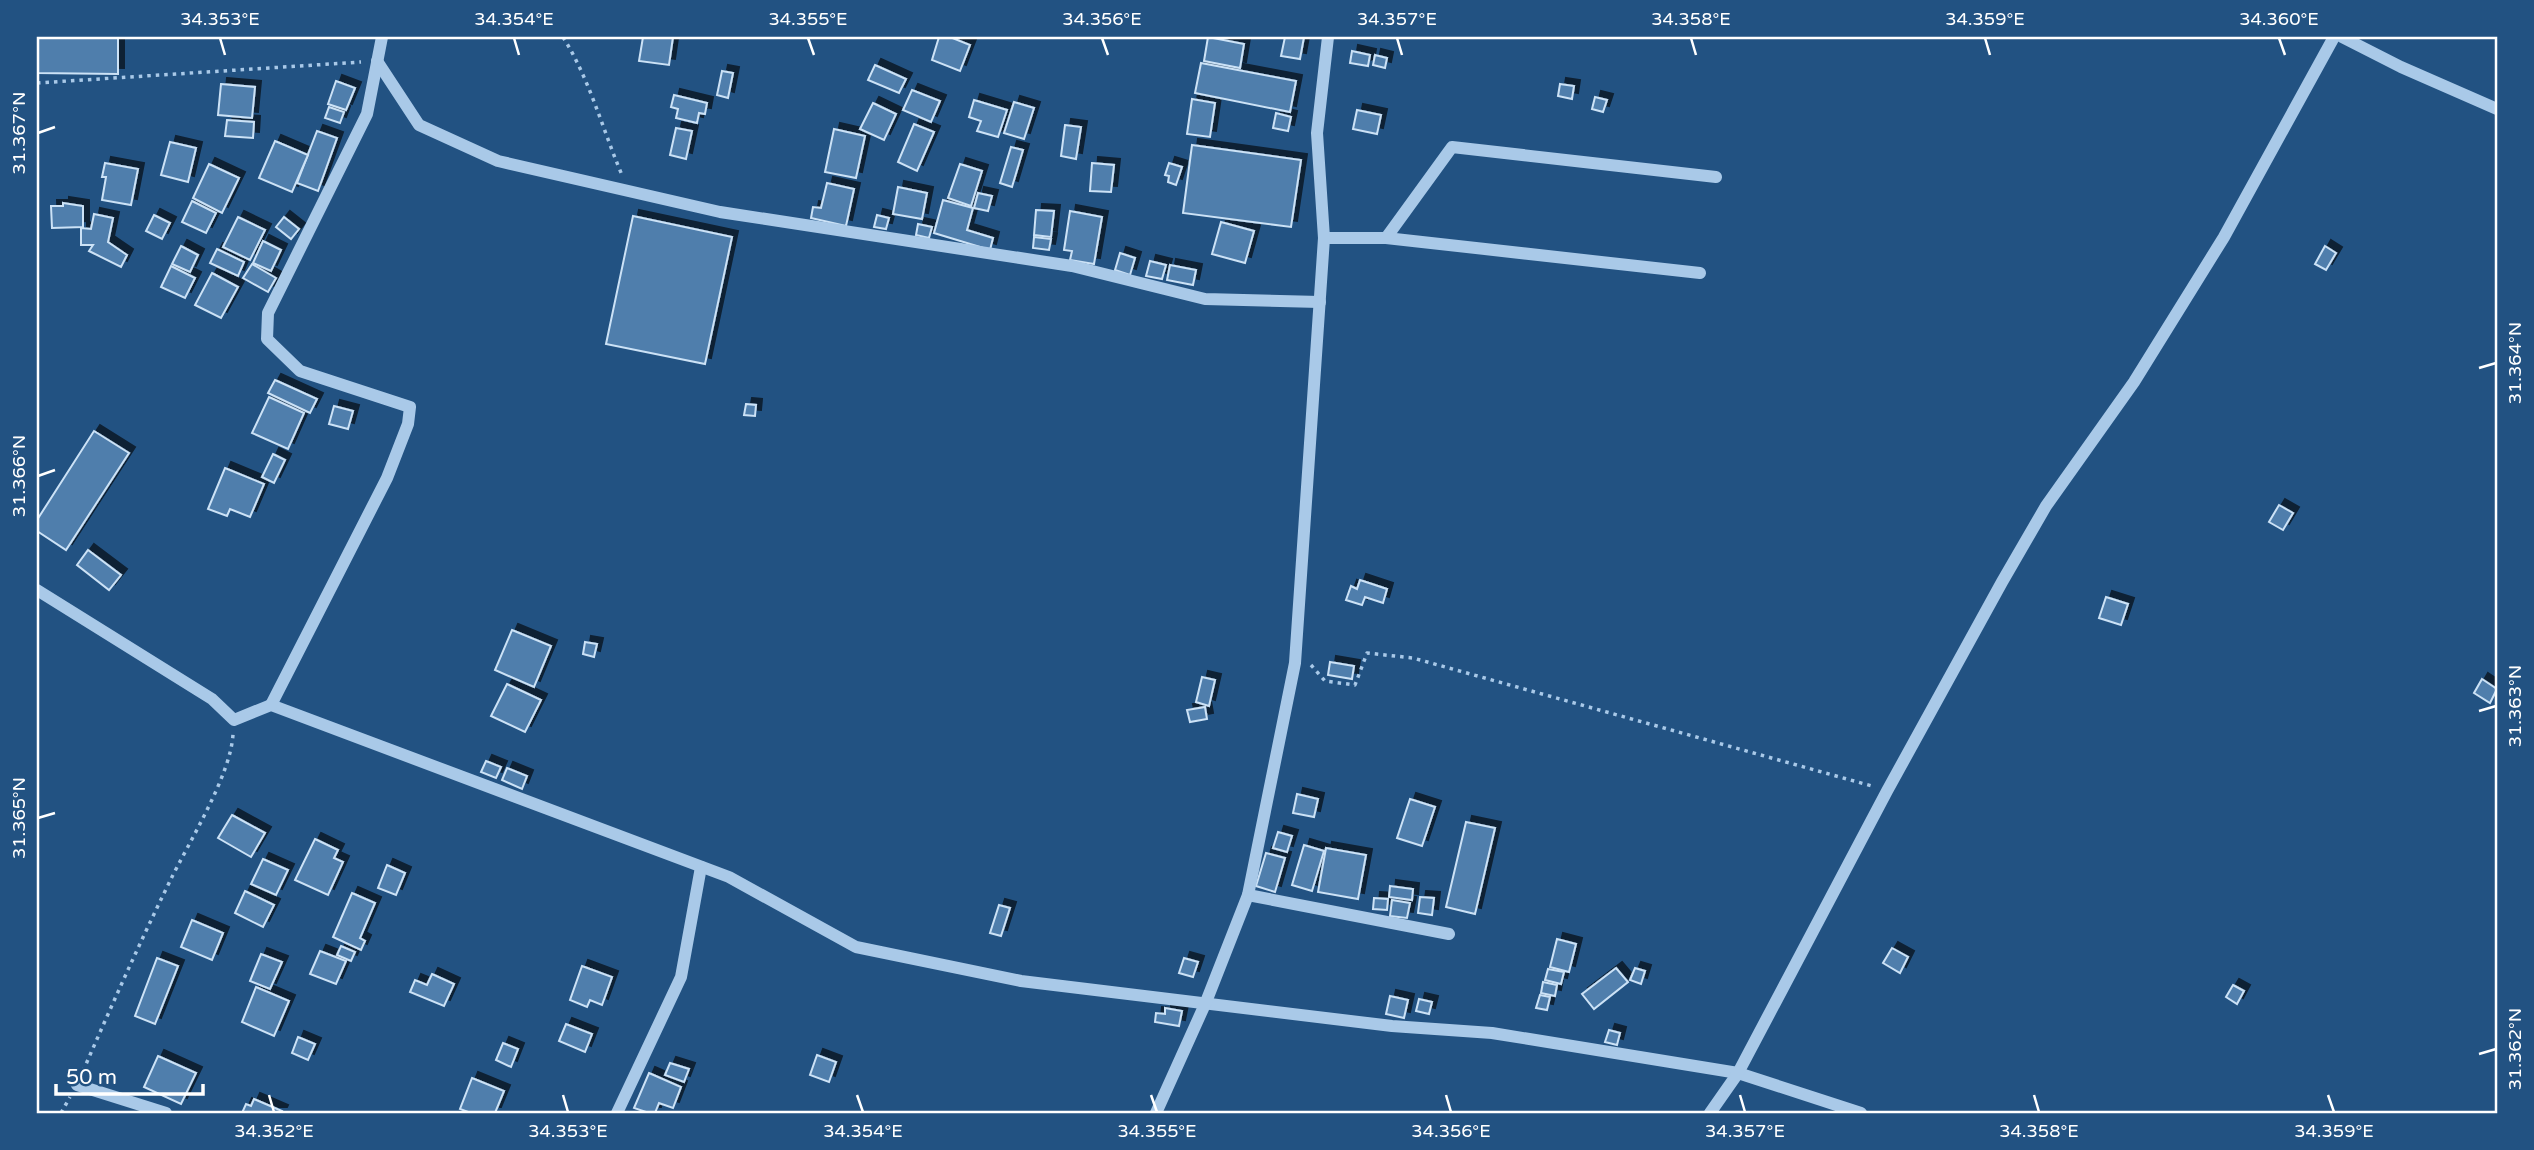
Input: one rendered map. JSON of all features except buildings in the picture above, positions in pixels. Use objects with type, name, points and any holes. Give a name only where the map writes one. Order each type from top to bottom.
[{"type":"street","points":[[37,590],[212,699],[234,720],[271,705],[387,478],[408,424],[410,407],[300,372],[267,339],[268,313],[367,114],[382,37]]},
{"type":"street","points":[[1156,1113],[1206,1002],[1248,895],[1295,663],[1324,238],[1317,132],[1328,37]]},
{"type":"street","points":[[1710,1113],[1738,1073],[1887,790],[2046,506],[2134,382],[2224,237],[2334,37]]},
{"type":"street","points":[[2342,37],[2401,67],[2497,109]]},
{"type":"street","points":[[377,61],[419,124],[498,161],[630,193],[766,221],[1072,266],[1205,299],[1320,302]]},
{"type":"street","points":[[1385,238],[1452,147],[1716,177]]},
{"type":"street","points":[[1324,238],[1385,238],[1700,273]]},
{"type":"street","points":[[271,705],[729,877],[856,947],[1021,981],[1392,1026],[1492,1033],[1738,1073],[1861,1113]]},
{"type":"street","points":[[617,1113],[681,977],[701,867]]},
{"type":"street","points":[[1248,895],[1449,934]]},
{"type":"street","points":[[77,1085],[166,1113]]},
{"type":"path","points":[[563,37],[583,69],[603,131],[630,193]]},
{"type":"path","points":[[37,83],[377,61]]},
{"type":"path","points":[[1295,663],[1311,665],[1325,681],[1355,685],[1367,653],[1413,658],[1887,790]]},
{"type":"path","points":[[61,1113],[77,1085],[132,958],[233,750],[234,720]]}]
